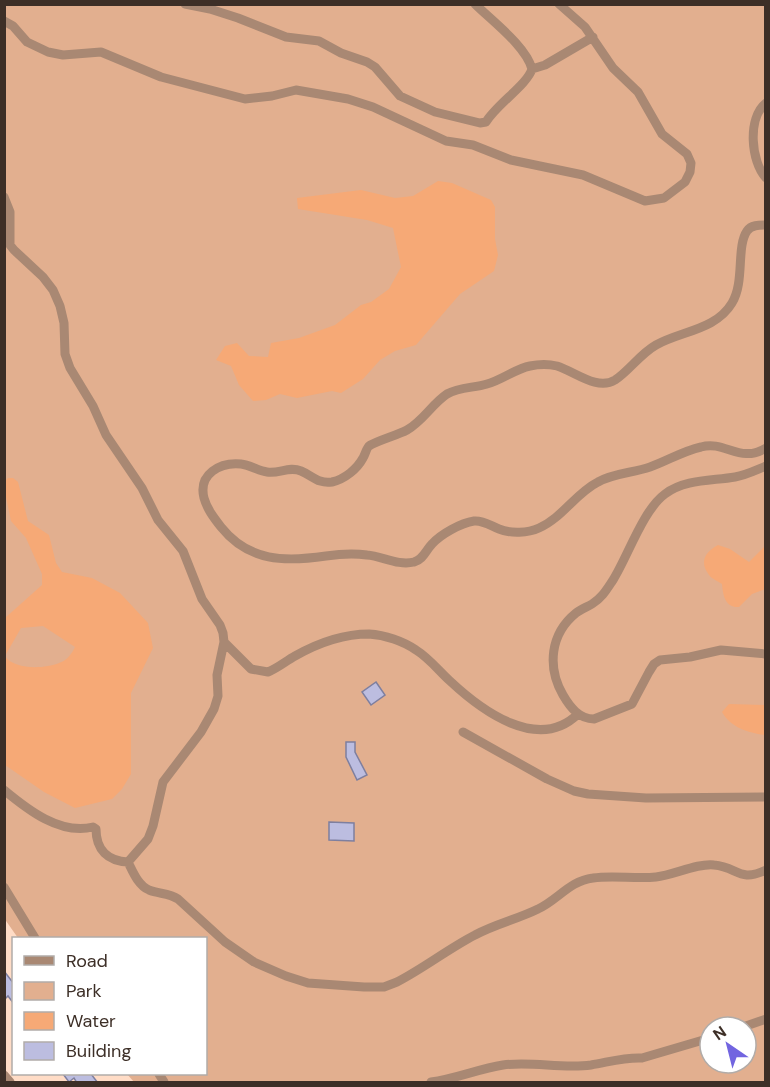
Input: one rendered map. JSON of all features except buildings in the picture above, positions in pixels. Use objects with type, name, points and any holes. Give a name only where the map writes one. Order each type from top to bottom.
[{"type":"street","points":[[184,4],[238,18],[286,37],[319,41],[341,53],[368,62],[400,96],[435,112],[471,122],[486,122],[517,87],[527,80],[532,69],[545,65],[593,37]]},
{"type":"street","points":[[475,4],[514,41],[526,56],[532,69]]},
{"type":"street","points":[[4,21],[13,26],[27,42],[48,52],[63,55],[101,51],[160,77],[245,99],[262,98],[296,90],[348,99],[373,107],[446,141],[473,145],[511,160],[583,175],[645,201],[664,198],[685,182],[690,172],[687,154],[662,134],[644,100],[614,68],[576,17],[560,4]]},
{"type":"street","points":[[765,103],[758,115],[753,148],[758,170],[765,178]]},
{"type":"street","points":[[4,197],[10,212],[10,244],[43,277],[53,290],[60,306],[64,323],[65,354],[70,368],[93,406],[106,435],[142,488],[158,520],[183,551],[202,599],[220,625],[224,642],[217,675],[218,696],[214,709],[201,732],[163,782],[148,839],[128,862]]},
{"type":"street","points":[[765,225],[748,229],[743,242],[736,297],[721,317],[710,324],[655,345],[616,380],[606,383],[596,382],[576,376],[560,367],[547,364],[532,365],[491,383],[449,393],[409,429],[368,446],[358,465],[340,479],[328,483],[319,482],[300,471],[290,469],[268,472],[243,464],[213,470],[205,478],[202,486],[207,506],[214,518],[238,546],[250,552],[291,559],[340,554],[367,555],[412,563],[418,561],[434,542],[463,525],[475,521],[502,531],[517,532],[542,527],[596,483],[610,477],[648,468],[701,446],[711,445],[740,454],[758,453],[765,448]]},
{"type":"street","points":[[765,466],[734,477],[693,483],[669,492],[654,505],[626,560],[602,596],[568,621],[559,635],[552,663],[556,680],[567,703],[578,714],[594,719],[632,704],[654,664],[660,660],[690,657],[721,650],[765,654]]},
{"type":"street","points":[[224,642],[251,669],[268,672],[301,653],[333,639],[370,634],[389,638],[418,651],[466,695],[510,723],[540,730],[565,723],[578,714]]},
{"type":"street","points":[[463,732],[546,779],[574,791],[645,798],[765,797]]},
{"type":"street","points":[[4,790],[32,811],[56,824],[79,830],[93,827],[96,829],[97,844],[105,853],[113,859],[128,862]]},
{"type":"street","points":[[128,862],[134,875],[148,890],[171,895],[178,899],[225,942],[254,962],[308,983],[364,987],[384,987],[397,982],[476,934],[548,904],[570,885],[579,881],[593,878],[657,877],[713,864],[748,877],[765,870]]},
{"type":"street","points":[[4,887],[34,937]]},
{"type":"street","points":[[431,1083],[503,1065],[569,1066],[642,1058],[698,1042]]},
{"type":"street","points":[[4,1075],[10,1083]]},
{"type":"green space","points":[[4,5],[765,5],[765,1082],[134,1082],[128,1075],[207,1075],[207,937],[17,937],[4,918]]},
{"type":"water","points":[[438,181],[452,183],[491,200],[495,207],[495,239],[498,255],[494,271],[460,294],[416,345],[395,351],[380,360],[363,379],[341,393],[332,391],[297,398],[280,394],[266,400],[253,401],[239,385],[231,366],[216,360],[225,346],[237,343],[249,356],[268,357],[271,343],[299,338],[335,325],[361,305],[371,302],[389,289],[401,267],[393,228],[367,220],[298,209],[297,198],[361,190],[395,198],[413,196]]},
{"type":"water","points":[[13,478],[18,482],[28,521],[49,535],[56,563],[62,572],[92,578],[120,593],[148,623],[153,648],[131,693],[131,774],[122,789],[112,799],[75,808],[44,792],[5,765],[5,656],[5,618],[42,585],[42,574],[26,538],[11,521],[5,481]],"holes":[[[43,626],[75,647],[66,659],[53,665],[30,667],[15,664],[5,656],[21,628]]]},
{"type":"water","points":[[718,545],[730,549],[749,562],[765,546],[765,589],[752,594],[739,607],[728,603],[722,584],[710,576],[704,566],[707,554]]},
{"type":"water","points":[[729,704],[765,705],[765,735],[747,731],[730,722],[722,712]]}]
